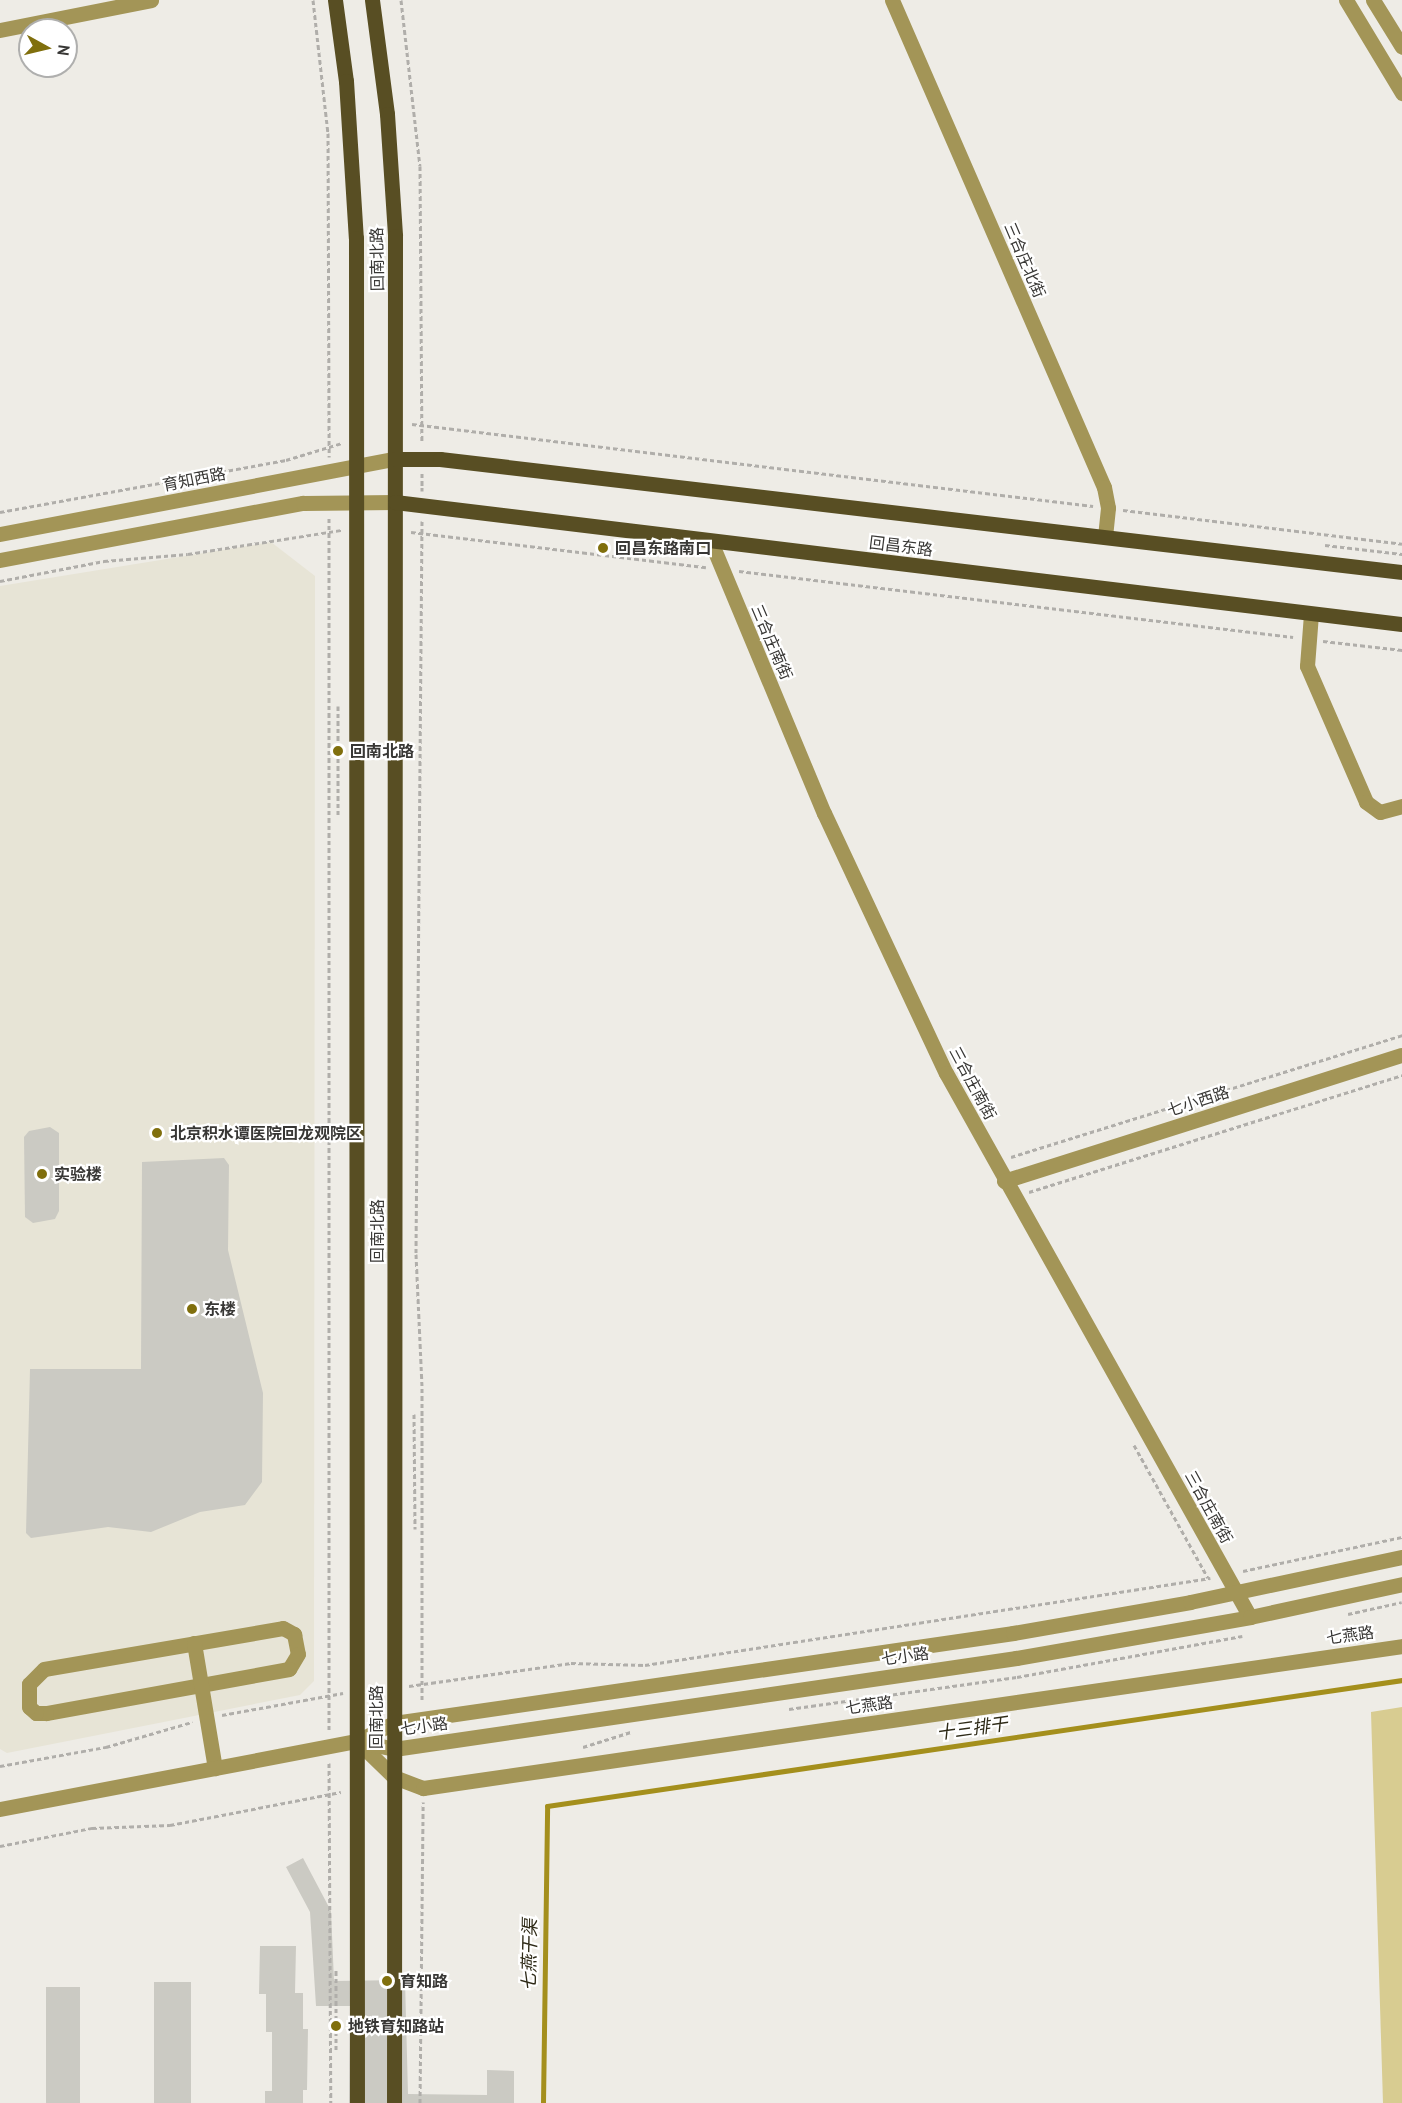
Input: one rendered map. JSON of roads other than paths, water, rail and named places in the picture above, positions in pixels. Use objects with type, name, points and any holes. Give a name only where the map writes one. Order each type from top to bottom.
[{"type":"main road","name":"回南北路","points":[[335,0],[346,81],[356,227],[357,2103]]},
{"type":"main road","name":"回南北路","points":[[372,0],[387,114],[395,236],[394,2103]]},
{"type":"main road","name":"回昌东路","points":[[395,459],[440,459],[1402,572]]},
{"type":"main road","name":"回昌东路","points":[[395,502],[1402,624]]},
{"type":"street","points":[[0,30],[151,0]]},
{"type":"street","name":"三合庄北街","points":[[892,0],[1104,487],[1108,508],[1105,537]]},
{"type":"street","points":[[1346,0],[1402,93]]},
{"type":"street","points":[[1373,0],[1402,47]]},
{"type":"street","name":"育知西路","points":[[0,534],[395,459]]},
{"type":"street","points":[[0,560],[303,503],[395,502]]},
{"type":"street","name":"三合庄南街","points":[[711,542],[824,813],[887,951],[1004,1181],[1250,1617]]},
{"type":"street","points":[[1311,614],[1307,666],[1366,802],[1380,812],[1402,806]]},
{"type":"street","name":"七小西路","points":[[1004,1181],[1402,1055]]},
{"type":"street","name":"七小路","points":[[357,1741],[394,1723],[1013,1633],[1236,1593],[1402,1557]]},
{"type":"street","name":"七小路","points":[[357,1741],[394,1749],[1016,1658],[1250,1617],[1402,1584]]},
{"type":"street","points":[[283,1628],[293,1632],[297,1657],[289,1669],[46,1713],[32,1711],[27,1701],[32,1679],[44,1669],[197,1642],[283,1628]]},
{"type":"street","points":[[197,1642],[217,1768]]},
{"type":"street","name":"七燕路","points":[[357,1741],[394,1777],[423,1788],[1402,1646]]},
{"type":"street","points":[[0,1809],[357,1741]]},
{"type":"waterway","name":"十三排干","points":[[543,2103],[547,1806],[1402,1680]]},
{"type":"place","name":"回昌东路南口","points":[[603,548]]},
{"type":"place","name":"回南北路","points":[[338,751]]},
{"type":"place","name":"北京积水谭医院回龙观院区","points":[[157,1133]]},
{"type":"place","name":"实验楼","points":[[42,1174]]},
{"type":"place","name":"东楼","points":[[192,1309]]},
{"type":"place","name":"育知路","points":[[387,1981]]},
{"type":"place","name":"地铁育知路站","points":[[336,2026]]},
{"type":"water label","name":"七燕干渠","points":[[530,1955]]}]
